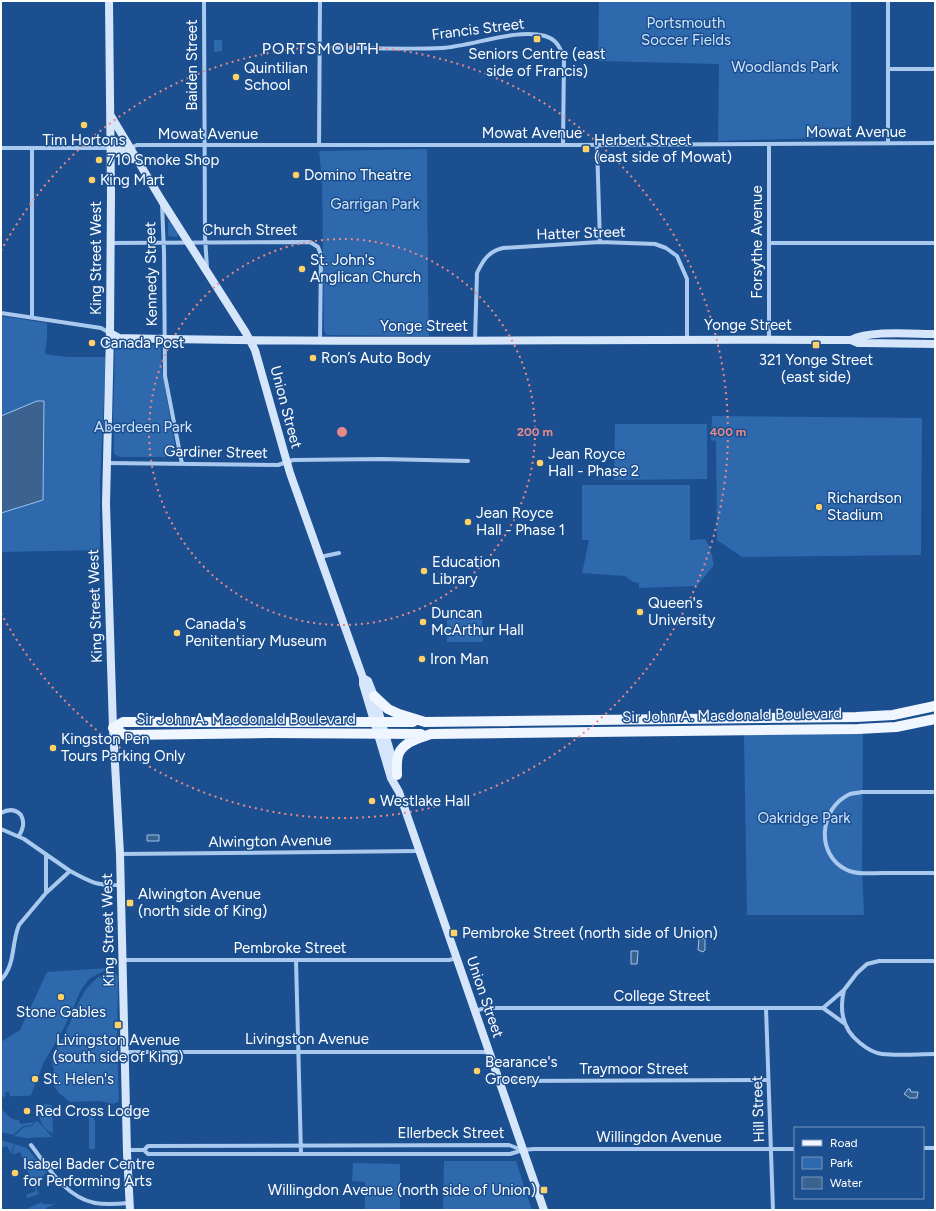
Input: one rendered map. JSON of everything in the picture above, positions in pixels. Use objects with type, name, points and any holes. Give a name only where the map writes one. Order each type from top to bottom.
[{"type":"main road","name":"King Street West","points":[[109,1],[111,148],[110,333],[106,463],[107,557],[113,728],[120,854],[129,1206]]},
{"type":"main road","name":"Union Street","points":[[110,116],[162,202],[250,341],[259,362],[286,462],[363,678],[363,684],[397,775],[399,792]]},
{"type":"main road","name":"Union Street","points":[[111,148],[126,152],[140,164]]},
{"type":"main road","name":"Yonge Street","points":[[110,333],[119,338],[250,341],[769,339],[851,340],[863,343],[935,344]]},
{"type":"main road","name":"Yonge Street","points":[[851,340],[857,336],[877,334],[935,334]]},
{"type":"main road","name":"Union Street","points":[[363,678],[368,681],[374,696],[378,722]]},
{"type":"main road","points":[[374,696],[388,709],[398,714],[425,722]]},
{"type":"main road","name":"Sir John A. Macdonald Boulevard","points":[[935,706],[894,715],[856,717],[425,722],[123,722],[113,728],[125,735],[270,733],[528,733],[858,729],[896,727],[935,719]]},
{"type":"main road","name":"Union Street","points":[[382,734],[391,778],[399,792],[544,1210]]},
{"type":"main road","points":[[397,775],[399,754],[402,750],[411,740],[432,734]]},
{"type":"street","name":"Baiden Street","points":[[204,1],[205,242],[207,248],[207,272]]},
{"type":"street","points":[[319,146],[320,1]]},
{"type":"street","points":[[888,1],[888,143]]},
{"type":"street","name":"Francis Street","points":[[320,48],[442,48],[466,45],[510,35],[529,34],[553,39],[560,48],[564,58],[563,145]]},
{"type":"street","points":[[888,69],[935,69]]},
{"type":"street","name":"Mowat Avenue","points":[[130,148],[137,145],[319,146],[935,144]]},
{"type":"street","points":[[597,145],[600,242]]},
{"type":"street","name":"Forsythe Avenue","points":[[769,145],[769,339]]},
{"type":"street","points":[[1,148],[111,148]]},
{"type":"street","points":[[32,148],[32,317]]},
{"type":"street","name":"Kennedy Street","points":[[162,202],[164,244],[165,376],[182,464]]},
{"type":"street","name":"Church Street","points":[[110,243],[164,244],[205,242],[310,242],[318,248],[320,255],[320,340]]},
{"type":"street","name":"Hatter Street","points":[[475,340],[477,272],[481,263],[487,256],[495,250],[503,248],[600,242],[655,244],[666,248],[677,256],[687,279],[687,339]]},
{"type":"street","points":[[770,243],[935,243]]},
{"type":"street","name":"Yonge Street","points":[[1,313],[101,328],[110,333]]},
{"type":"street","name":"Gardiner Street","points":[[106,463],[278,465],[293,460],[381,459],[468,461]]},
{"type":"street","points":[[320,557],[339,553]]},
{"type":"street","points":[[935,792],[862,792],[851,794],[840,800],[828,814],[824,833],[828,852],[834,860],[847,870],[860,873],[935,873]]},
{"type":"street","points":[[1,813],[12,810],[21,815],[24,823],[19,836]]},
{"type":"street","points":[[1,829],[19,836],[70,871],[91,882],[104,885],[121,884]]},
{"type":"street","name":"Alwington Avenue","points":[[120,854],[420,852]]},
{"type":"street","points":[[46,854],[46,893]]},
{"type":"street","points":[[1,980],[11,965],[17,931],[20,926],[46,893],[70,871]]},
{"type":"street","name":"Pembroke Street","points":[[123,960],[449,960],[457,958]]},
{"type":"street","points":[[296,960],[301,1154]]},
{"type":"street","points":[[935,961],[879,961],[867,964],[857,972],[844,990],[823,1008],[844,1024],[855,1039],[867,1049],[882,1054],[935,1054]]},
{"type":"street","points":[[844,990],[841,1008],[844,1024]]},
{"type":"street","name":"College Street","points":[[475,1011],[485,1008],[823,1008]]},
{"type":"street","name":"Hill Street","points":[[766,1008],[773,1210]]},
{"type":"street","name":"Livingston Avenue","points":[[125,1052],[489,1052]]},
{"type":"street","name":"Traymoor Street","points":[[500,1083],[508,1081],[768,1080]]},
{"type":"street","points":[[31,1145],[60,1183],[75,1195],[84,1200],[129,1206]]},
{"type":"street","name":"Ellerbeck Street","points":[[144,1150],[148,1146],[301,1145],[509,1145],[523,1150]]},
{"type":"street","name":"Willingdon Avenue","points":[[523,1150],[794,1148]]},
{"type":"street","points":[[924,1148],[935,1148]]},
{"type":"street","name":"Ellerbeck Street","points":[[127,1150],[144,1150],[148,1154],[510,1154],[523,1150]]},
{"type":"green space","name":"Woodlands Park","points":[[599,1],[851,1],[851,137],[718,141],[719,64],[598,61]]},
{"type":"green space","points":[[214,40],[222,40],[222,51],[214,52]]},
{"type":"green space","name":"Garrigan Park","points":[[427,149],[429,336],[327,335],[324,331],[322,179],[319,151]]},
{"type":"green space","points":[[168,222],[170,222],[178,234],[177,237],[168,236]]},
{"type":"green space","points":[[1,316],[47,323],[45,354],[67,357],[106,357],[100,481],[100,550],[1,552]]},
{"type":"green space","name":"Aberdeen Park","points":[[119,343],[160,345],[162,370],[176,452],[173,457],[120,457],[114,454],[113,421],[115,348]]},
{"type":"green space","name":"Richardson Stadium","points":[[712,416],[922,418],[921,555],[742,557],[717,540],[716,441],[711,440]]},
{"type":"green space","points":[[615,424],[707,424],[707,479],[614,480]]},
{"type":"green space","points":[[582,485],[690,485],[690,540],[705,539],[710,548],[714,565],[697,586],[639,588],[639,583],[633,582],[625,576],[582,573],[589,540],[582,540]]},
{"type":"green space","points":[[447,611],[482,611],[483,642],[447,642]]},
{"type":"green space","name":"Oakridge Park","points":[[863,733],[862,867],[864,915],[747,915],[744,735]]},
{"type":"green space","points":[[109,968],[89,979],[81,990],[64,1028],[44,1062],[31,1095],[10,1096],[9,1092],[6,1092],[4,1099],[1,1093],[1,1042],[20,1030],[47,972]]},
{"type":"green space","points":[[115,973],[118,976],[117,1047],[119,1100],[118,1102],[112,1104],[100,1101],[70,1102],[59,1093],[54,1086],[54,1070],[52,1063],[54,1053],[64,1036],[86,989],[98,977]]},
{"type":"green space","points":[[45,1104],[52,1105],[53,1133],[46,1129],[40,1120],[40,1108]]},
{"type":"green space","points":[[1,1110],[12,1119],[19,1120],[20,1124],[34,1122],[32,1125],[23,1126],[13,1135],[1,1132]]},
{"type":"green space","points":[[89,1115],[93,1117],[95,1122],[95,1149],[90,1149],[89,1147]]},
{"type":"green space","points":[[37,1121],[52,1137],[25,1138],[14,1136],[24,1127],[32,1126]]},
{"type":"green space","points":[[1,1140],[14,1144],[11,1154],[7,1146],[1,1148]]},
{"type":"green space","points":[[15,1144],[27,1148],[47,1172],[41,1178],[40,1176],[34,1183],[39,1194],[27,1198],[26,1195],[36,1191],[20,1152],[12,1155]]},
{"type":"green space","points":[[444,1161],[516,1161],[532,1210],[443,1210]]},
{"type":"green space","points":[[353,1163],[400,1164],[400,1210],[365,1210],[365,1182],[352,1181]]},
{"type":"green space","points":[[42,1202],[43,1204],[53,1204],[59,1202],[46,1208],[46,1210],[24,1210]]},
{"type":"water","points":[[37,401],[44,401],[43,500],[1,513],[1,416]]},
{"type":"water","points":[[147,835],[159,835],[159,841],[147,841]]},
{"type":"water","points":[[699,938],[705,939],[705,950],[703,952],[698,950]]},
{"type":"water","points":[[631,951],[638,951],[637,964],[631,964]]},
{"type":"water","points":[[908,1089],[910,1089],[911,1092],[918,1092],[917,1098],[910,1098],[904,1094]]},
{"type":"place","name":"Seniors Centre (east side of Francis)","points":[[537,39]]},
{"type":"place","name":"Quintilian School","points":[[236,77]]},
{"type":"place","name":"Tim Hortons","points":[[84,125]]},
{"type":"place","name":"Herbert Street (east side of Mowat)","points":[[586,149]]},
{"type":"place","name":"710 Smoke Shop","points":[[99,160]]},
{"type":"place","name":"Domino Theatre","points":[[296,175]]},
{"type":"place","name":"King Mart","points":[[92,180]]},
{"type":"place","name":"St. John's Anglican Church","points":[[302,269]]},
{"type":"place","name":"Canada Post","points":[[92,343]]},
{"type":"place","name":"321 Yonge Street (east side)","points":[[816,345]]},
{"type":"place","name":"Ron’s Auto Body","points":[[313,358]]},
{"type":"place","name":"Jean Royce Hall - Phase 2","points":[[540,463]]},
{"type":"place","name":"Richardson Stadium","points":[[819,507]]},
{"type":"place","name":"Jean Royce Hall - Phase 1","points":[[468,522]]},
{"type":"place","name":"Education Library","points":[[424,571]]},
{"type":"place","name":"Queen's University","points":[[640,612]]},
{"type":"place","name":"Duncan McArthur Hall","points":[[423,622]]},
{"type":"place","name":"Canada's Penitentiary Museum","points":[[177,633]]},
{"type":"place","name":"Iron Man","points":[[422,659]]},
{"type":"place","name":"Kingston Pen Tours Parking Only","points":[[53,748]]},
{"type":"place","name":"Westlake Hall","points":[[372,801]]},
{"type":"place","name":"Alwington Avenue (north side of King)","points":[[130,903]]},
{"type":"place","name":"Pembroke Street (north side of Union)","points":[[454,933]]},
{"type":"place","name":"Stone Gables","points":[[61,997]]},
{"type":"place","name":"Livingston Avenue (south side of King)","points":[[118,1025]]},
{"type":"place","name":"Bearance's Grocery","points":[[477,1071]]},
{"type":"place","name":"St. Helen's","points":[[35,1079]]},
{"type":"place","name":"Red Cross Lodge","points":[[27,1111]]},
{"type":"place","name":"Isabel Bader Centre for Performing Arts","points":[[15,1173]]},
{"type":"place","name":"Willingdon Avenue (north side of Union)","points":[[544,1190]]},
{"type":"district","name":"PORTSMOUTH","points":[[321,48]]},
{"type":"park label","name":"Portsmouth Soccer Fields","points":[[686,32]]}]
